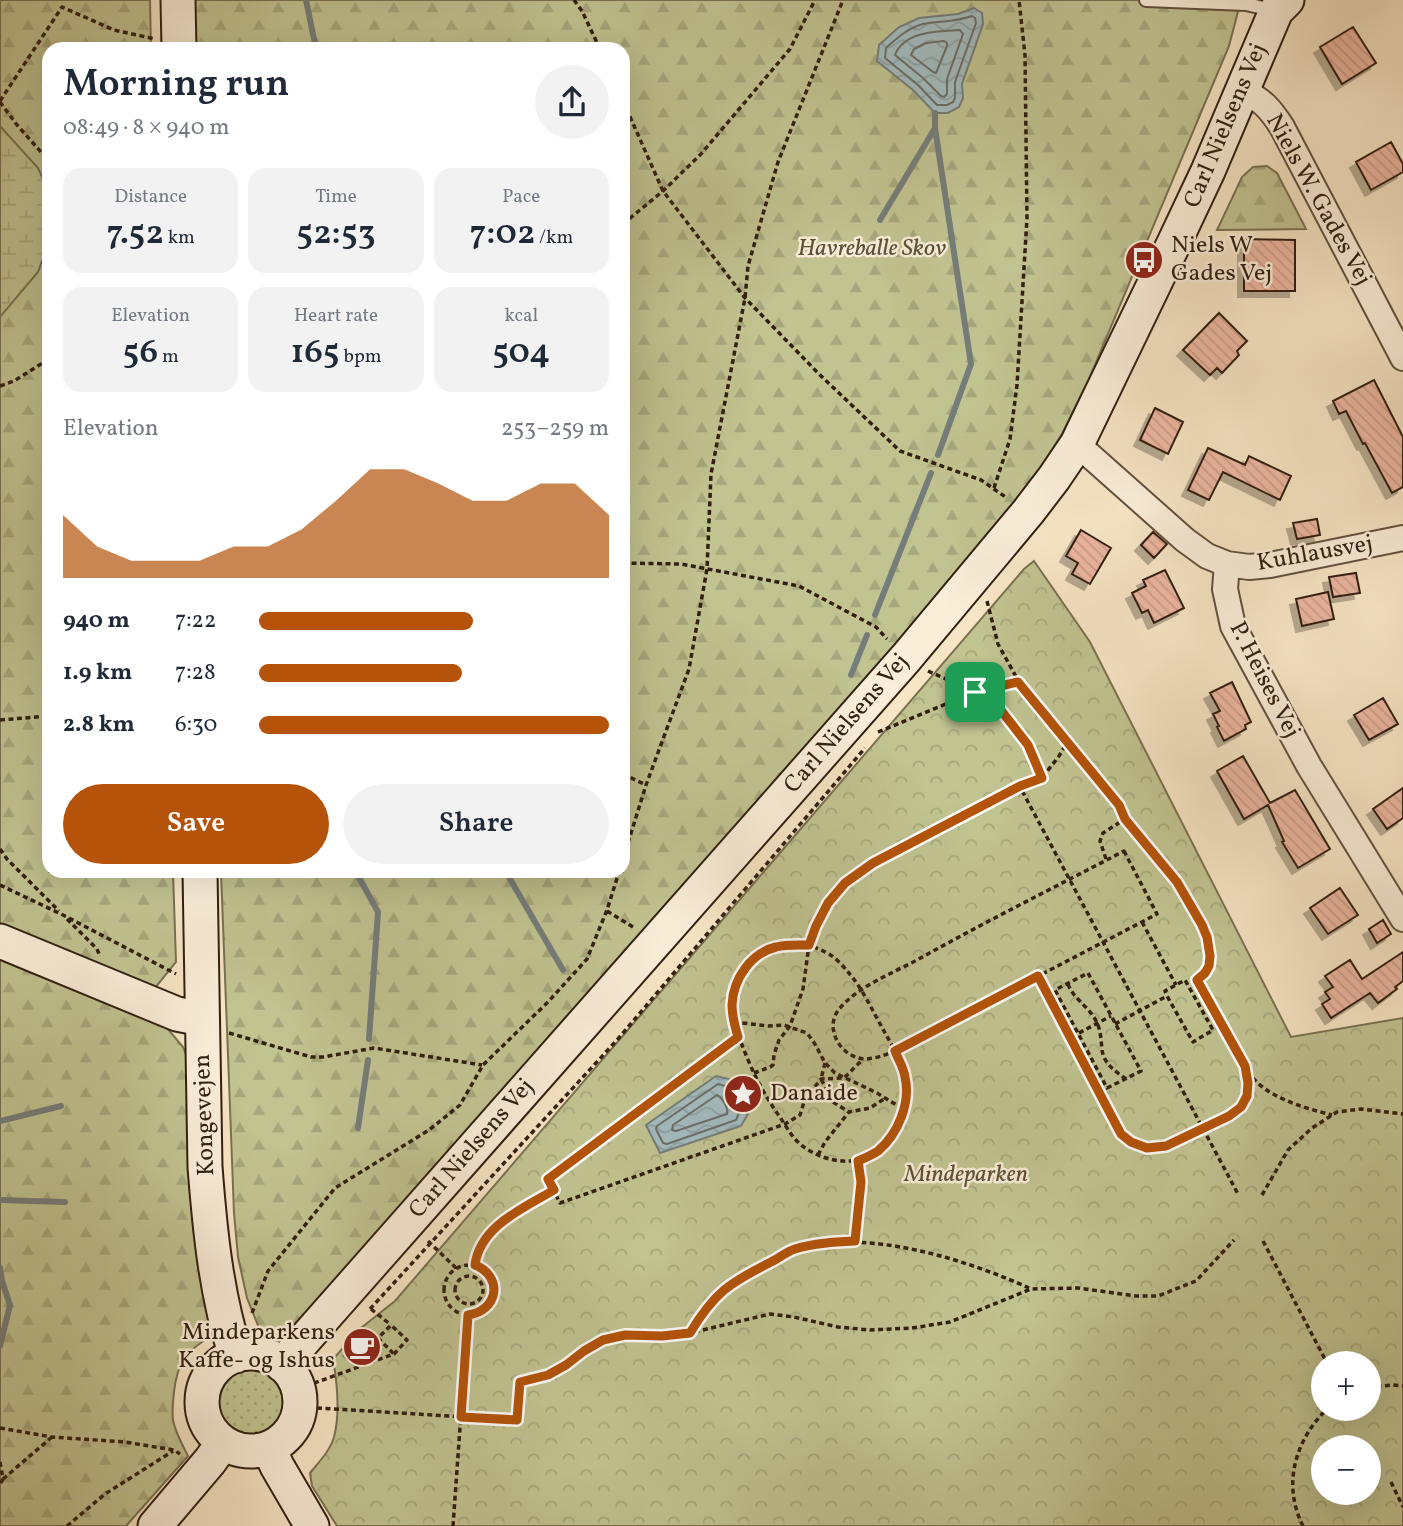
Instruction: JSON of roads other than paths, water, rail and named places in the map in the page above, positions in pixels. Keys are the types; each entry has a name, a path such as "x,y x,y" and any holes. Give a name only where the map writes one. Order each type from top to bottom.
{"street":[{"path":"178,0 179,42"},
{"name":"Carl Nielsens Vej","path":"294,1387 654,943 906,658 1054,478 1077,444 1175,241 1282,5"},
{"name":"Niels W. Gades Vej","path":"1242,90 1260,99 1282,127 1403,358"},
{"path":"1077,444 1185,540 1207,556 1227,564"},
{"name":"Kuhlausvej","path":"1227,564 1249,567 1270,565 1403,538"},
{"name":"P. Heises Vej","path":"1227,564 1225,589 1233,626 1308,766 1403,919"},
{"name":"Kongevejen","path":"200,878 208,1213 222,1303 236,1356"},
{"path":"0,941 177,1014 202,1003"},
{"path":"248,1353 272,1358 294,1387 297,1420 290,1432 270,1448 255,1452 240,1450 223,1443 205,1422 202,1395 206,1382 213,1370 236,1356 248,1353"},
{"path":"155,1526 223,1443"},
{"path":"270,1448 276,1466 312,1526"}],"lane":[{"path":"1146,0 1282,5"}],"water":[{"path":"974,8 982,13 983,24 962,84 963,98 959,107 948,113 935,113 913,90 877,61 879,45 899,27 919,18 958,14"},
{"path":"716,1076 729,1079 748,1114 741,1126 660,1153 646,1125"}],"waterway":[{"path":"306,0 315,42"},
{"path":"935,113 935,128 971,364 938,455"},
{"path":"880,220 935,128"},
{"path":"875,615 931,473"},
{"path":"851,675 867,635"},
{"path":"359,878 378,912 369,1039"},
{"path":"509,878 563,970"},
{"path":"358,1128 368,1060"},
{"path":"0,1121 61,1106"},
{"path":"0,1200 65,1202"},
{"path":"0,1268 10,1305 0,1346"}],"place":[{"name":"Niels W Gades Vej","path":"1144,260"},
{"name":"Danaide","path":"743,1094"},
{"name":"Mindeparkens Kaffe- og Ishus","path":"362,1347"}],"park label":[{"name":"Havreballe Skov","path":"872,249"},
{"name":"Mindeparken","path":"966,1175"}]}
